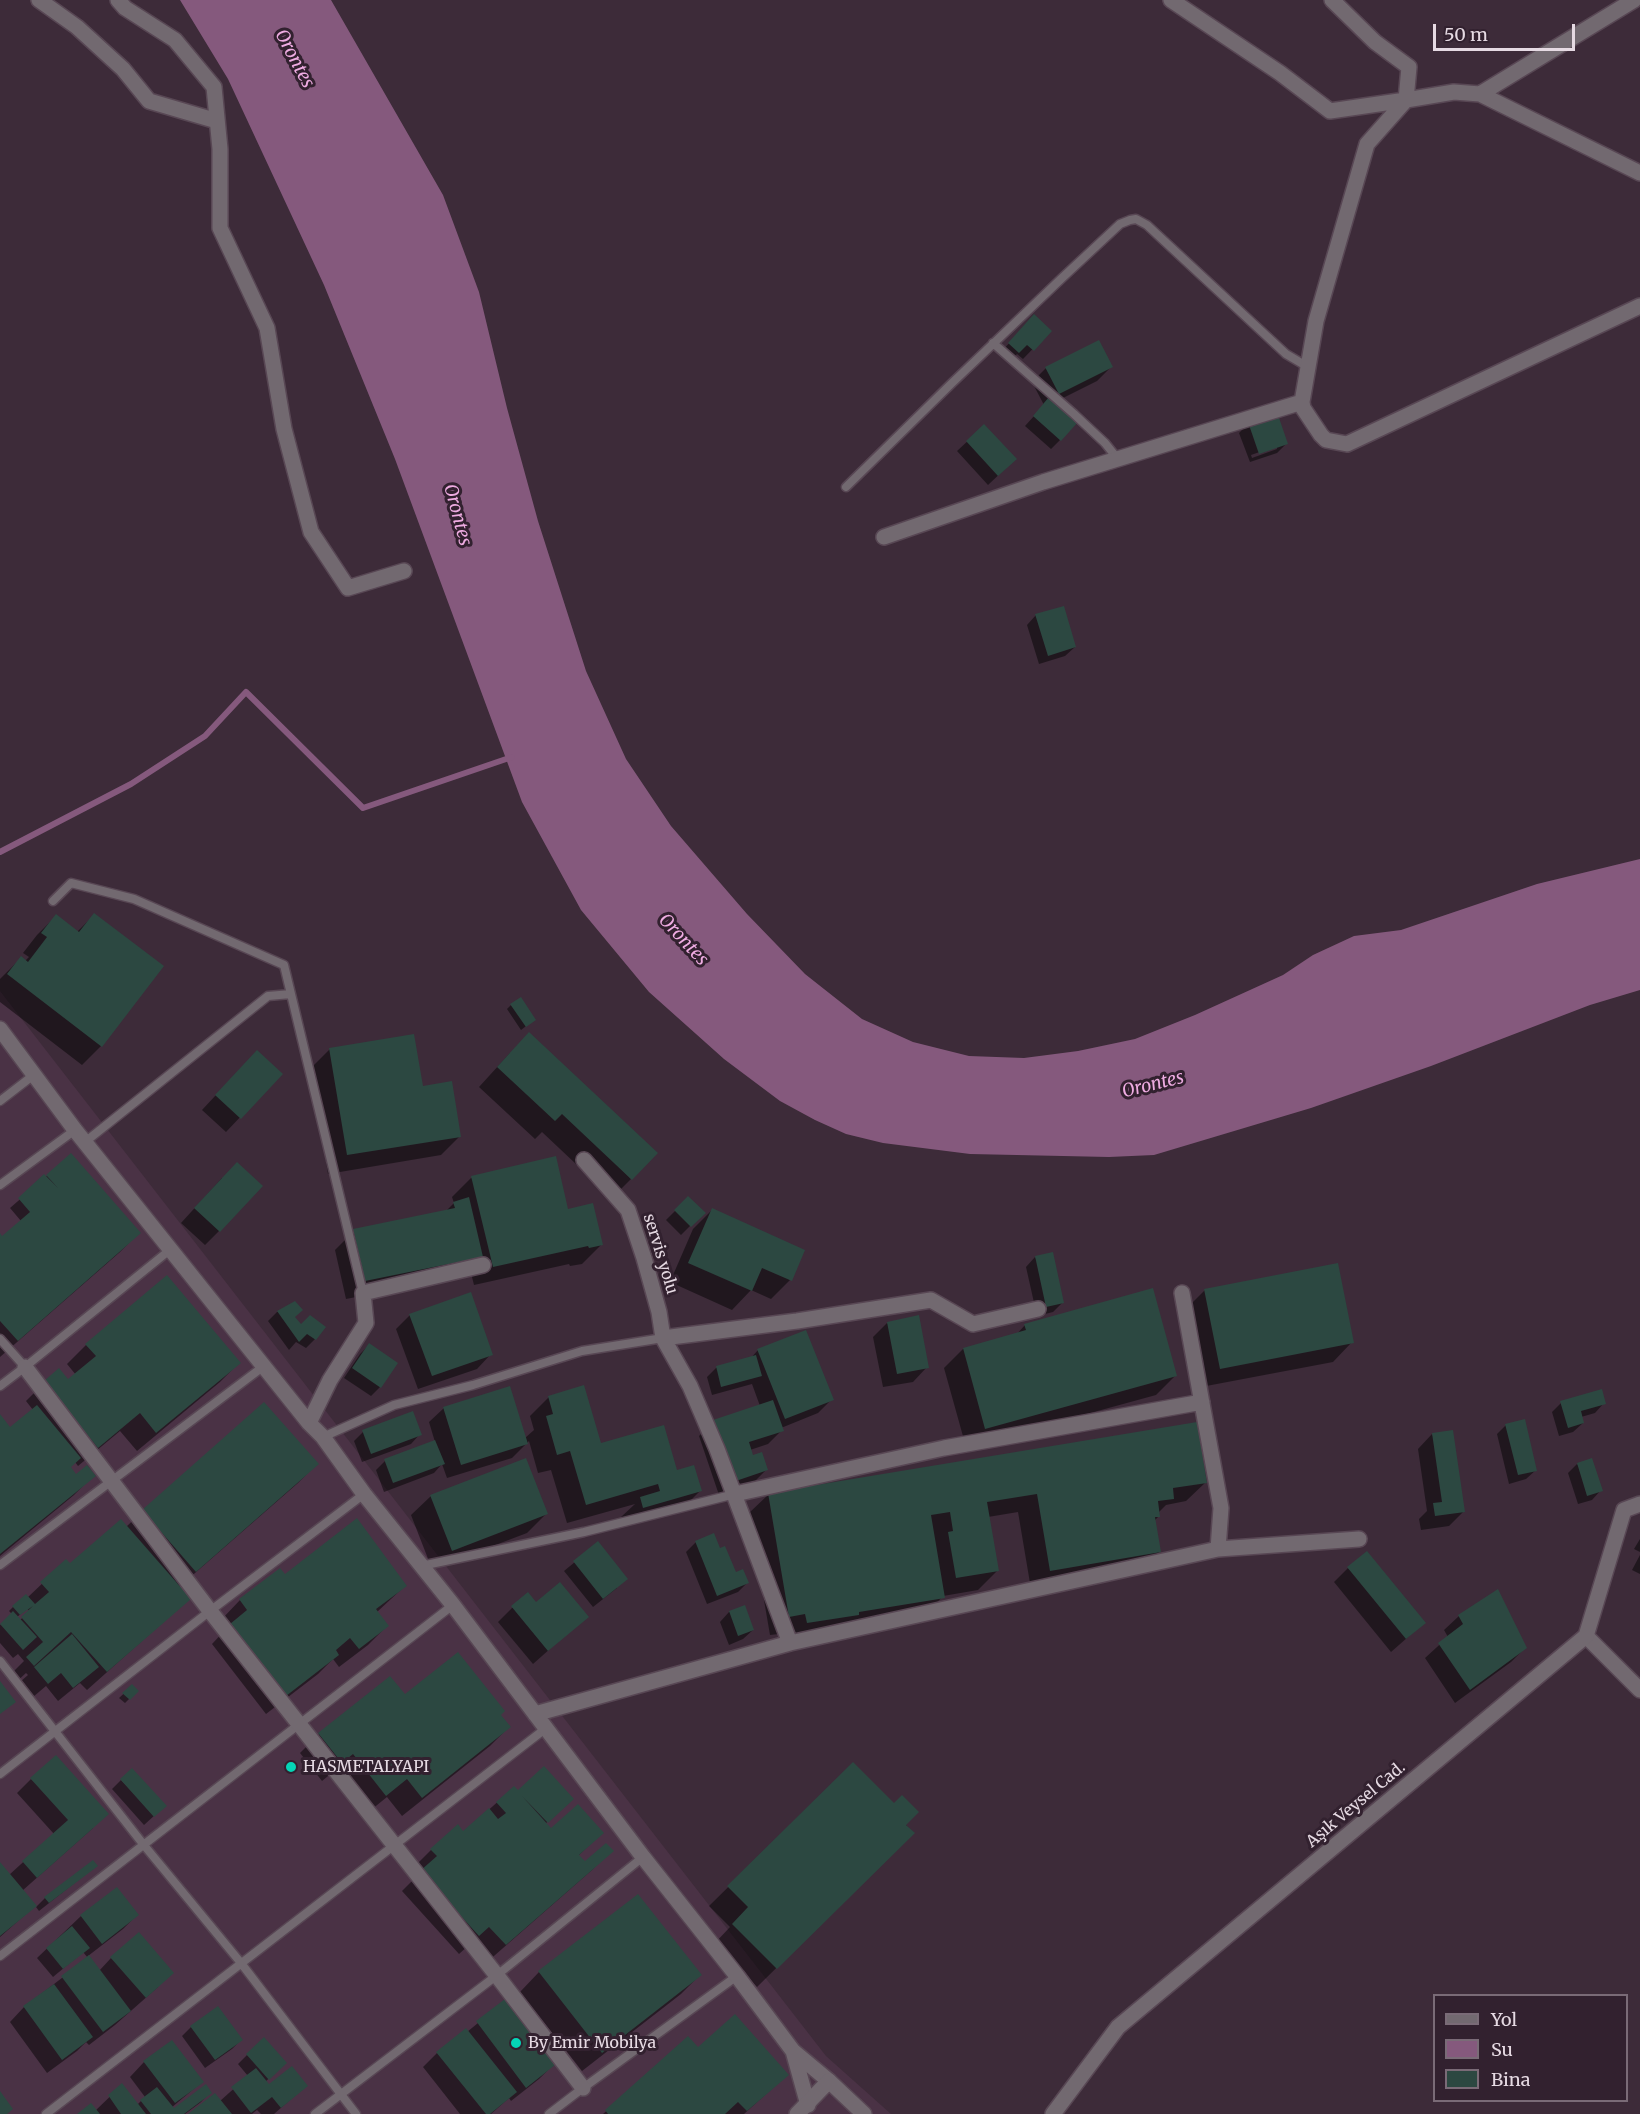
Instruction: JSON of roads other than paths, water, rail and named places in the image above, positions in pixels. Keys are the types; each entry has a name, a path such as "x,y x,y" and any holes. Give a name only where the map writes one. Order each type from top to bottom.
{"street":[{"path":"39,0 77,27 123,69 149,101 217,121"},
{"path":"118,0 125,8 175,40 214,87 220,149 220,228 267,328 284,429 310,532 348,588 405,571"},
{"path":"1170,0 1280,73 1330,111 1454,92 1480,94 1640,173"},
{"path":"1332,0 1375,42 1408,68 1406,100 1367,144 1316,321 1302,402 1317,432 1326,440 1347,444 1640,306"},
{"path":"1480,94 1634,0"},
{"path":"884,537 1117,458 1302,402"},
{"path":"0,1029 80,1136 309,1423 323,1437 364,1494 453,1605 793,2051 830,2081 864,2114"},
{"name":"servis yolu","path":"584,1160 628,1210 644,1258 663,1338 690,1386 735,1494 790,1643"},
{"path":"309,1423 330,1380 366,1323 363,1293 483,1265"},
{"path":"1182,1293 1221,1508 1218,1549"},
{"path":"663,1338 797,1321 931,1300 973,1324 1038,1309"},
{"path":"25,1367 110,1482 583,2088"},
{"path":"735,1494 944,1448 1202,1402"},
{"path":"1640,1504 1624,1510 1586,1636 1640,1690"},
{"path":"535,1714 790,1643 1218,1549 1359,1539"},
{"name":"Aşık Veysel Cad.","path":"1053,2114 1118,2027 1586,1636"},
{"path":"793,2051 807,2111"},
{"path":"807,2111 830,2081"}],"lane":[{"path":"846,487 993,344 1125,221 1136,219 1147,225 1286,354 1308,368"},
{"path":"993,344 1074,414 1105,443 1117,458"},
{"path":"52,901 71,883 134,899 284,965 363,1293"},
{"path":"0,1185 80,1136 268,996 291,994"},
{"path":"0,1101 35,1074"},
{"path":"0,1386 171,1249"},
{"path":"323,1437 394,1405 473,1385 582,1351 663,1338"},
{"path":"0,1339 25,1367"},
{"path":"0,1565 264,1366"},
{"path":"0,1774 364,1494"},
{"path":"421,1566 584,1532 735,1494"},
{"path":"0,1956 453,1605"},
{"path":"0,1661 143,1844 242,1963 356,2114"},
{"path":"46,2114 546,1729"},
{"path":"315,2114 496,1976 643,1857"},
{"path":"549,2114 737,1976"}],"water":[{"name":"Orontes","path":"180,0 331,0 443,195 479,292 507,408 538,521 586,671 626,759 671,826 747,914 805,974 862,1019 913,1042 969,1056 1024,1058 1078,1051 1135,1039 1195,1015 1283,975 1313,955 1354,936 1401,930 1537,884 1640,859 1640,990 1590,1005 1431,1066 1311,1108 1154,1155 1109,1157 970,1154 883,1143 846,1134 780,1101 724,1059 649,992 581,910 522,802 395,459 324,285 228,79"}],"waterway":[{"path":"0,852 131,784 205,736 246,692 363,808 512,757"}],"place":[{"name":"HASMETALYAPI","path":"291,1767"},
{"name":"By Emir Mobilya","path":"516,2043"}]}
